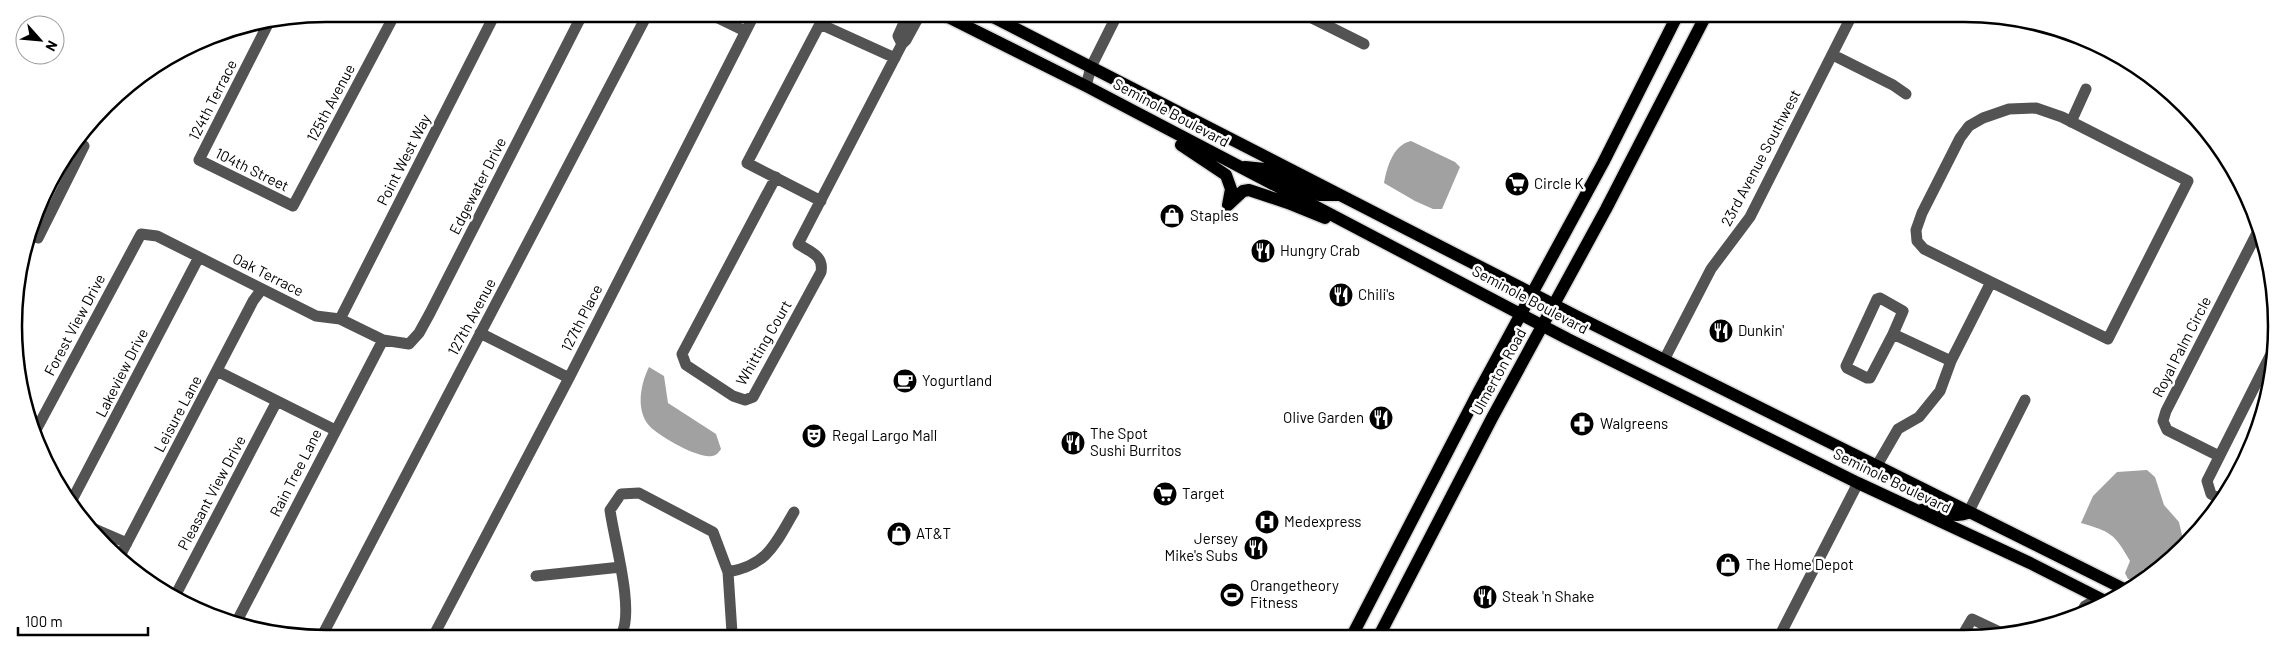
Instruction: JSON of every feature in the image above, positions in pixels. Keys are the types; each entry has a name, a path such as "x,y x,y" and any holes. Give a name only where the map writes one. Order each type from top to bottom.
{"main road":[{"name":"Seminole Boulevard","path":"958,22 1086,86 1543,326 1858,483 2030,563 2098,598"},
{"name":"Seminole Boulevard","path":"1003,22 1555,305 1968,513 2119,587"},
{"name":"Ulmerton Road","path":"1355,630 1479,391 1608,154 1674,22"},
{"path":"1693,40 1696,22"},
{"name":"Ulmerton Road","path":"1382,630 1492,418 1555,305 1702,22"},
{"path":"1134,112 1226,175 1231,189 1228,205 1243,191 1256,191 1373,236"},
{"path":"1238,166 1265,169 1320,195 1343,195"},
{"path":"1858,483 1876,467"},
{"path":"1918,510 1931,507 1954,516 1968,513"},
{"path":"2030,563 2043,563 2075,577 2090,572"}],"street":[{"name":"125th Avenue","path":"293,206 391,22"},
{"name":"Point West Way","path":"340,319 491,22"},
{"name":"Edgewater Drive","path":"383,340 409,344 419,332 578,22"},
{"name":"127th Avenue","path":"325,630 643,22"},
{"path":"726,22 745,31"},
{"name":"127th Place","path":"438,630 569,378 750,22"},
{"name":"Whitting Court","path":"776,178 682,354 686,365 733,396 745,400 753,397 821,272 822,264 819,256 798,244 896,58 906,22"},
{"name":"Whitting Court","path":"903,37 915,22"},
{"path":"1086,86 1091,67 1113,22"},
{"path":"1320,22 1364,44"},
{"name":"23rd Avenue Southwest","path":"1664,360 1711,269 1750,217 1849,22"},
{"path":"821,201 747,163 820,24 896,58"},
{"name":"124th Terrace","path":"199,160 266,28"},
{"path":"1833,55 1893,85 1906,94"},
{"path":"2071,122 2086,89"},
{"path":"2036,108 2071,122 2188,181 2108,339 1991,282 1924,249 1917,241 1916,230 1922,213 1960,138 1969,126 1983,118 2009,109 2036,108"},
{"path":"36,236 81,146"},
{"name":"104th Street","path":"199,160 293,206"},
{"name":"Oak Terrace","path":"141,234 158,236 316,316 340,319 383,340"},
{"name":"Forest View Drive","path":"39,424 141,234"},
{"name":"Royal Palm Circle","path":"2219,456 2167,430 2163,421 2166,410 2254,238"},
{"name":"Lakeview Drive","path":"74,496 199,257"},
{"path":"1876,467 1898,430 1919,417 1940,391 1947,378 1951,361 1991,282"},
{"name":"Leisure Lane","path":"124,548 253,301 262,289"},
{"path":"1880,298 1902,309 1893,334 1870,378 1847,368 1846,366 1877,299 1880,298"},
{"path":"480,333 569,378"},
{"path":"1893,334 1951,361"},
{"name":"Rain Tree Lane","path":"240,617 383,340"},
{"path":"2215,496 2211,494 2207,481 2265,366"},
{"path":"217,371 335,430"},
{"path":"1968,513 2025,400"},
{"name":"Pleasant View Drive","path":"178,591 277,401"},
{"path":"1783,630 1858,483"},
{"path":"623,630 626,616 610,510 621,494 639,493 713,532 728,572 732,630"},
{"path":"728,572 754,564 768,555 794,512"},
{"path":"109,539 124,548"},
{"path":"536,576 620,567"},
{"path":"1966,630 1972,619 1992,628"}],"shaded area":[{"path":"1411,141 1455,162 1460,167 1442,209 1433,209 1415,201 1384,183 1389,164 1395,152 1405,143"},
{"path":"649,367 664,376 668,403 716,434 721,449 716,455 705,456 687,450 658,433 647,423 642,410 641,395"},
{"path":"2147,470 2155,477 2164,505 2179,522 2182,537 2149,567 2131,579 2128,579 2125,573 2130,561 2115,539 2099,529 2081,523 2093,496 2117,472"}],"place":[{"name":"Circle K","path":"1517,184"},
{"name":"Staples","path":"1172,216"},
{"name":"Hungry Crab","path":"1263,251"},
{"name":"Chili's","path":"1341,295"},
{"name":"Dunkin'","path":"1721,331"},
{"name":"Yogurtland","path":"905,381"},
{"name":"Olive Garden","path":"1381,418"},
{"name":"Walgreens","path":"1582,424"},
{"name":"Regal Largo Mall","path":"814,436"},
{"name":"The Spot Sushi Burritos","path":"1073,443"},
{"name":"Target","path":"1165,494"},
{"name":"Medexpress","path":"1267,522"},
{"name":"AT&T","path":"899,534"},
{"name":"Jersey Mike's Subs","path":"1256,548"},
{"name":"The Home Depot","path":"1728,565"},
{"name":"Orangetheory Fitness","path":"1232,595"},
{"name":"Steak 'n Shake","path":"1485,597"}]}
